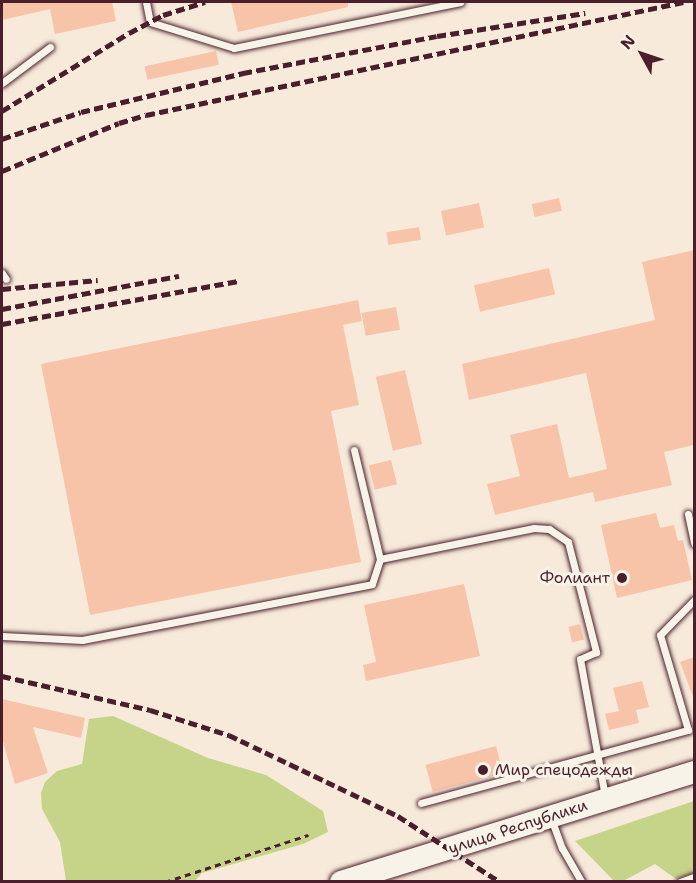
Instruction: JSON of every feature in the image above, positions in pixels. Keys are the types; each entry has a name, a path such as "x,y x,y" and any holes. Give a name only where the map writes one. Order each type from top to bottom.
{"main road":[{"name":"улица Республики","path":"341,882 694,772"}],"lane":[{"path":"146,2 150,22 234,48 460,2"},
{"path":"2,83 50,47"},
{"path":"2,636 82,640 372,584 380,559 354,450"},
{"path":"688,514 694,543"},
{"path":"380,559 534,528 549,529 568,542 596,652 580,659 606,799"},
{"path":"422,803 597,753 688,730 660,635 694,600"},
{"path":"550,816 559,841 582,882"},
{"path":"680,882 694,877"}],"path":[{"path":"165,882 308,835"}],"green space":[{"path":"113,716 208,758 266,775 323,811 328,832 303,844 202,873 195,881 66,881 60,842 42,809 41,793 45,782 57,771 82,764 89,719"},
{"path":"694,801 694,873 676,879 655,864 623,881 614,881 575,841"}],"building":[{"path":"2,2 112,2 116,21 55,34 50,9 2,20"},
{"path":"231,2 348,2 348,7 238,32"},
{"path":"216,51 219,65 148,80 145,66"},
{"path":"559,198 562,211 535,217 532,204"},
{"path":"479,203 484,227 446,236 441,211"},
{"path":"419,227 421,240 388,245 386,232"},
{"path":"694,250 694,445 664,452 672,485 595,502 593,492 495,515 487,484 520,476 510,435 557,424 569,478 607,469 586,373 469,400 462,364 655,320 642,262"},
{"path":"549,268 555,294 480,312 474,285"},
{"path":"358,300 362,321 343,325 359,405 331,411 361,562 90,615 41,364"},
{"path":"396,307 400,330 366,336 362,313"},
{"path":"405,370 422,444 393,451 376,377"},
{"path":"391,460 397,484 375,490 369,466"},
{"path":"656,513 660,528 674,525 678,541 683,540 692,580 617,598 601,525"},
{"path":"464,584 480,656 366,681 363,665 376,662 364,605"},
{"path":"580,624 584,640 572,642 568,627"},
{"path":"694,657 694,697 693,697 680,662"},
{"path":"642,681 649,707 636,710 639,723 609,730 605,714 619,711 613,688"},
{"path":"2,699 85,718 81,738 33,727 48,773 15,784 2,738"},
{"path":"496,746 503,773 433,792 425,765"}],"railway":[{"path":"2,111 129,33 163,15 205,2"},
{"path":"2,171 119,123 146,115 683,2"},
{"path":"2,139 81,112 243,73 437,36 585,13"},
{"path":"2,309 179,276"},
{"path":"2,289 98,280"},
{"path":"2,324 238,281"},
{"path":"2,676 150,710 229,735 398,816 500,882"}],"place":[{"name":"Фолиант","path":"622,578"},
{"name":"Мир спецодежды","path":"483,770"}]}
